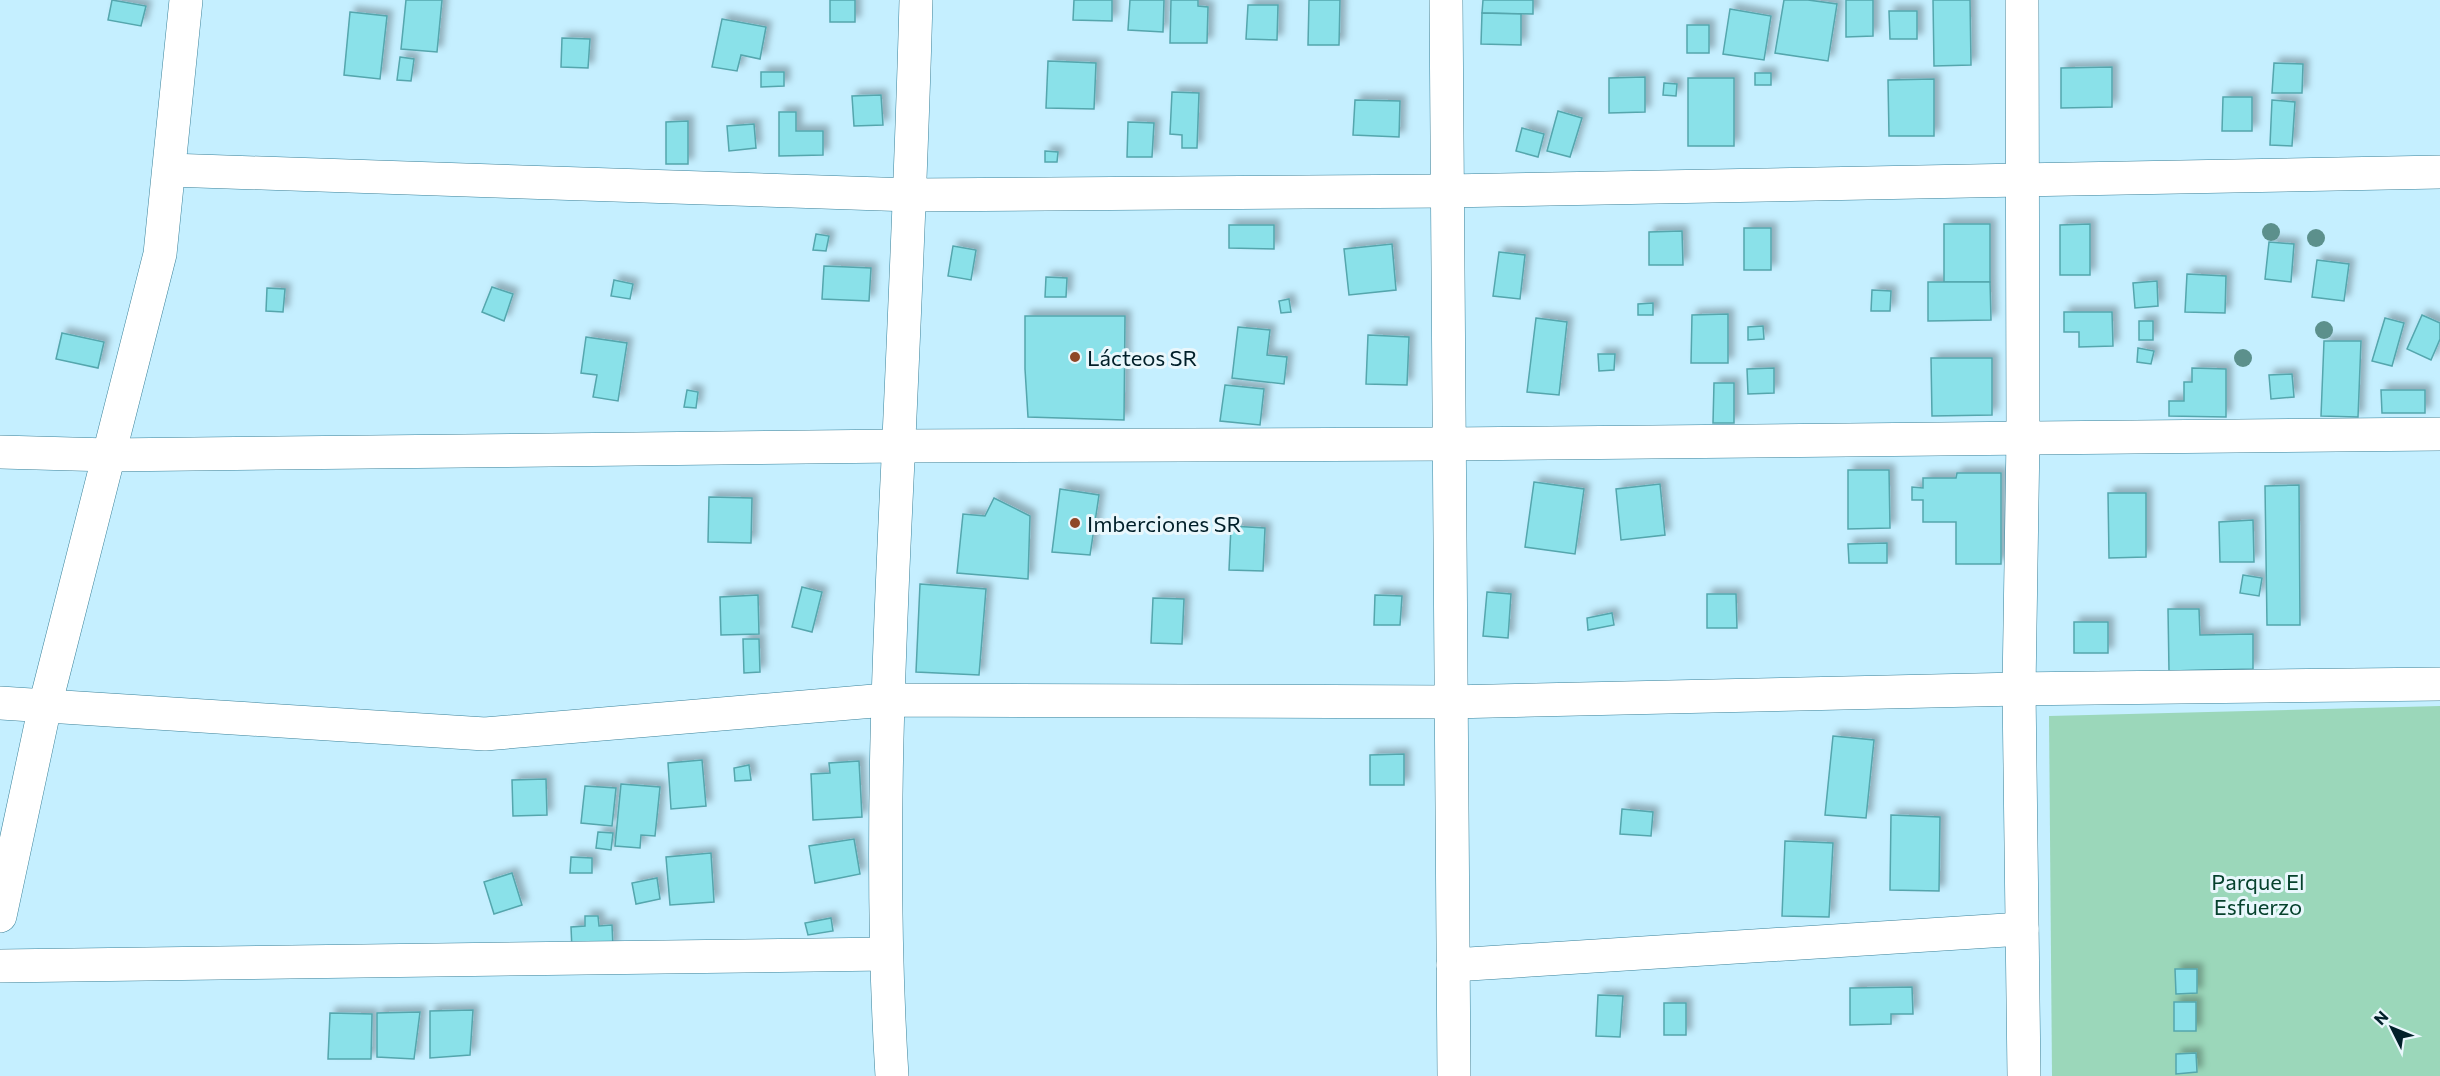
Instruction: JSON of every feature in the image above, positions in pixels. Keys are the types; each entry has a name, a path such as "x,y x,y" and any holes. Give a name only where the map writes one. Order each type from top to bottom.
{"street":[{"path":"0,916 45,706 160,254 186,0"},
{"path":"892,1076 886,954 886,700 911,195 916,0"},
{"path":"1446,0 1454,1076"},
{"path":"2022,0 2023,438 2019,688 2024,1076"},
{"path":"169,170 911,195 1447,191 2440,172"},
{"path":"0,452 109,455 899,446 1449,444 2440,434"},
{"path":"0,704 485,734 886,700 1450,702 2019,688 2440,684"},
{"path":"1453,965 2022,929"},
{"path":"0,966 886,954"}],"green space":[{"name":"Parque El Esfuerzo","path":"2440,706 2440,1076 2052,1076 2049,716"}],"building":[{"path":"112,0 146,6 141,26 108,20"},
{"path":"406,0 442,0 437,52 401,49"},
{"path":"830,0 855,0 855,22 830,22"},
{"path":"1074,0 1112,0 1112,21 1073,20"},
{"path":"1130,0 1164,0 1163,32 1128,30"},
{"path":"1171,0 1198,0 1198,6 1208,7 1207,43 1170,43"},
{"path":"1309,0 1340,0 1339,45 1308,45"},
{"path":"1483,0 1533,0 1533,14 1482,13"},
{"path":"1784,0 1808,0 1837,4 1828,61 1775,53"},
{"path":"1846,0 1873,0 1873,36 1846,37"},
{"path":"1933,0 1970,0 1971,65 1934,66"},
{"path":"1248,5 1278,5 1277,40 1246,39"},
{"path":"1730,9 1771,16 1764,60 1723,54"},
{"path":"1889,11 1917,11 1917,39 1890,39"},
{"path":"350,12 387,16 380,79 344,75"},
{"path":"1482,13 1521,14 1521,45 1481,44"},
{"path":"722,19 766,27 760,59 741,55 737,71 712,67"},
{"path":"1687,25 1709,25 1709,53 1687,53"},
{"path":"562,38 590,39 588,68 561,67"},
{"path":"400,57 414,59 411,81 397,80"},
{"path":"1048,61 1096,63 1094,109 1046,108"},
{"path":"2274,63 2303,64 2302,93 2272,93"},
{"path":"2112,67 2112,107 2061,108 2061,68"},
{"path":"761,72 784,72 784,86 761,87"},
{"path":"1755,73 1771,73 1771,85 1755,85"},
{"path":"1645,77 1645,112 1609,113 1609,78"},
{"path":"1688,78 1734,78 1734,146 1688,146"},
{"path":"1934,79 1934,136 1889,136 1888,80"},
{"path":"1664,83 1677,84 1676,96 1663,95"},
{"path":"1172,92 1199,93 1197,148 1182,148 1182,135 1170,134"},
{"path":"881,95 883,125 854,126 852,96"},
{"path":"2223,97 2252,97 2252,131 2222,131"},
{"path":"1355,100 1400,101 1399,137 1353,135"},
{"path":"2272,100 2295,102 2292,146 2270,145"},
{"path":"1558,111 1582,118 1570,157 1547,151"},
{"path":"779,112 796,112 796,131 823,131 823,155 779,156"},
{"path":"688,121 688,164 666,164 666,122"},
{"path":"1128,122 1154,123 1152,157 1127,157"},
{"path":"754,124 756,148 729,151 727,126"},
{"path":"1522,128 1544,134 1538,157 1516,151"},
{"path":"1045,151 1058,152 1057,162 1045,162"},
{"path":"1944,224 1990,224 1990,282 1944,282"},
{"path":"2090,224 2090,275 2060,275 2060,225"},
{"path":"1229,225 1274,225 1274,249 1229,248"},
{"path":"1744,228 1771,228 1771,270 1744,270"},
{"path":"1682,231 1683,265 1649,265 1649,232"},
{"path":"816,234 829,236 826,251 813,250"},
{"path":"2269,242 2294,244 2291,282 2265,279"},
{"path":"1392,244 1396,290 1349,295 1344,249"},
{"path":"953,246 976,250 971,280 948,276"},
{"path":"1499,252 1525,255 1520,299 1493,296"},
{"path":"2317,260 2349,264 2344,301 2312,297"},
{"path":"824,266 871,268 869,301 822,299"},
{"path":"2187,274 2226,276 2225,313 2185,312"},
{"path":"1046,277 1067,278 1066,297 1045,297"},
{"path":"614,280 633,284 630,299 611,296"},
{"path":"2157,281 2158,306 2135,308 2133,283"},
{"path":"1928,282 1990,282 1991,320 1928,321"},
{"path":"492,287 513,294 504,321 482,312"},
{"path":"267,288 285,289 283,312 266,311"},
{"path":"1872,290 1891,291 1890,311 1871,311"},
{"path":"1289,299 1291,312 1281,313 1279,301"},
{"path":"1653,303 1653,315 1638,315 1638,304"},
{"path":"2064,312 2112,312 2113,346 2079,347 2079,332 2064,332"},
{"path":"1728,314 1728,363 1691,363 1692,315"},
{"path":"2422,315 2440,323 2440,339 2431,360 2407,349"},
{"name":"Lácteos SR","path":"1025,316 1125,316 1124,420 1028,417"},
{"path":"1536,318 1567,322 1559,395 1527,392"},
{"path":"2385,318 2404,323 2392,366 2372,361"},
{"path":"2139,321 2153,321 2153,340 2139,340"},
{"path":"1763,326 1764,339 1748,340 1748,327"},
{"path":"1238,327 1270,330 1267,355 1287,357 1284,384 1232,378"},
{"path":"62,333 104,342 98,368 56,359"},
{"path":"1368,335 1409,337 1407,385 1366,384"},
{"path":"586,337 627,343 618,401 593,397 597,375 581,373"},
{"path":"2324,341 2361,341 2358,417 2321,416"},
{"path":"2138,348 2154,351 2151,364 2137,362"},
{"path":"1598,354 1615,354 1614,370 1599,371"},
{"path":"1931,358 1992,358 1992,415 1932,416"},
{"path":"1774,368 1774,393 1748,394 1747,369"},
{"path":"2192,368 2226,369 2226,417 2169,416 2169,401 2184,401 2184,382 2192,382"},
{"path":"2292,374 2294,397 2271,399 2269,375"},
{"path":"1714,383 1734,383 1734,423 1713,423"},
{"path":"1225,385 1264,389 1260,425 1220,421"},
{"path":"687,390 698,392 696,408 684,407"},
{"path":"2381,390 2425,390 2425,413 2382,413"},
{"path":"1848,470 1889,470 1890,528 1848,529"},
{"path":"1957,473 2001,473 2001,564 1956,564 1956,522 1923,522 1923,500 1912,500 1912,487 1923,488 1923,478 1956,478"},
{"path":"1534,482 1584,489 1575,554 1525,547"},
{"path":"1660,484 1665,535 1621,540 1616,489"},
{"path":"2299,485 2300,625 2267,625 2265,486"},
{"name":"Imberciones SR","path":"1060,489 1099,495 1090,555 1052,552"},
{"path":"2108,493 2146,493 2146,557 2109,558"},
{"path":"709,497 752,498 751,543 708,542"},
{"path":"994,498 1030,516 1028,579 957,573 963,514 985,516"},
{"path":"2253,520 2254,562 2220,562 2219,522"},
{"path":"1231,526 1265,528 1263,571 1229,570"},
{"path":"1887,543 1887,563 1849,563 1848,544"},
{"path":"2243,575 2262,578 2259,596 2240,593"},
{"path":"920,584 986,589 979,675 916,672"},
{"path":"802,587 822,592 812,632 792,627"},
{"path":"1487,592 1511,594 1508,638 1483,636"},
{"path":"1707,594 1736,594 1737,628 1707,628"},
{"path":"758,595 759,634 721,635 720,597"},
{"path":"1375,595 1402,596 1400,625 1374,625"},
{"path":"1153,598 1184,599 1182,644 1151,643"},
{"path":"2168,609 2199,609 2200,635 2253,634 2253,669 2169,671"},
{"path":"1612,613 1614,625 1588,630 1587,618"},
{"path":"2074,622 2108,622 2108,653 2074,653"},
{"path":"743,639 759,639 760,672 744,673"},
{"path":"1833,736 1874,740 1866,818 1825,815"},
{"path":"1404,754 1404,785 1370,785 1370,755"},
{"path":"702,760 706,806 671,809 668,763"},
{"path":"859,761 862,817 813,820 811,774 830,773 829,763"},
{"path":"749,765 751,780 735,781 734,768"},
{"path":"546,779 547,815 513,816 512,780"},
{"path":"621,784 660,787 655,836 641,835 640,848 615,846"},
{"path":"585,786 616,788 612,826 581,823"},
{"path":"1622,809 1653,812 1651,836 1620,834"},
{"path":"1891,815 1940,817 1939,891 1890,890"},
{"path":"598,832 613,833 611,850 596,848"},
{"path":"854,839 860,874 815,883 809,846"},
{"path":"1785,841 1833,843 1829,917 1782,916"},
{"path":"711,853 714,902 670,905 666,857"},
{"path":"571,857 592,858 592,873 570,873"},
{"path":"512,873 522,905 494,914 484,882"},
{"path":"657,878 660,899 636,904 632,883"},
{"path":"585,916 598,916 599,926 612,925 613,948 572,950 571,927 585,926"},
{"path":"831,918 833,931 808,935 805,923"},
{"path":"2175,969 2197,969 2197,993 2176,994"},
{"path":"1912,987 1913,1014 1891,1014 1891,1024 1850,1025 1850,988"},
{"path":"1598,995 1623,996 1620,1037 1596,1036"},
{"path":"2174,1002 2196,1002 2196,1031 2174,1031"},
{"path":"1664,1003 1686,1003 1686,1035 1664,1035"},
{"path":"473,1010 470,1055 430,1058 430,1011"},
{"path":"420,1012 414,1059 377,1057 377,1013"},
{"path":"330,1013 372,1014 371,1059 328,1059"},
{"path":"2196,1053 2197,1072 2176,1074 2176,1054"}],"place":[{"name":"Lácteos SR","path":"1075,357"},
{"name":"Imberciones SR","path":"1075,523"}]}
